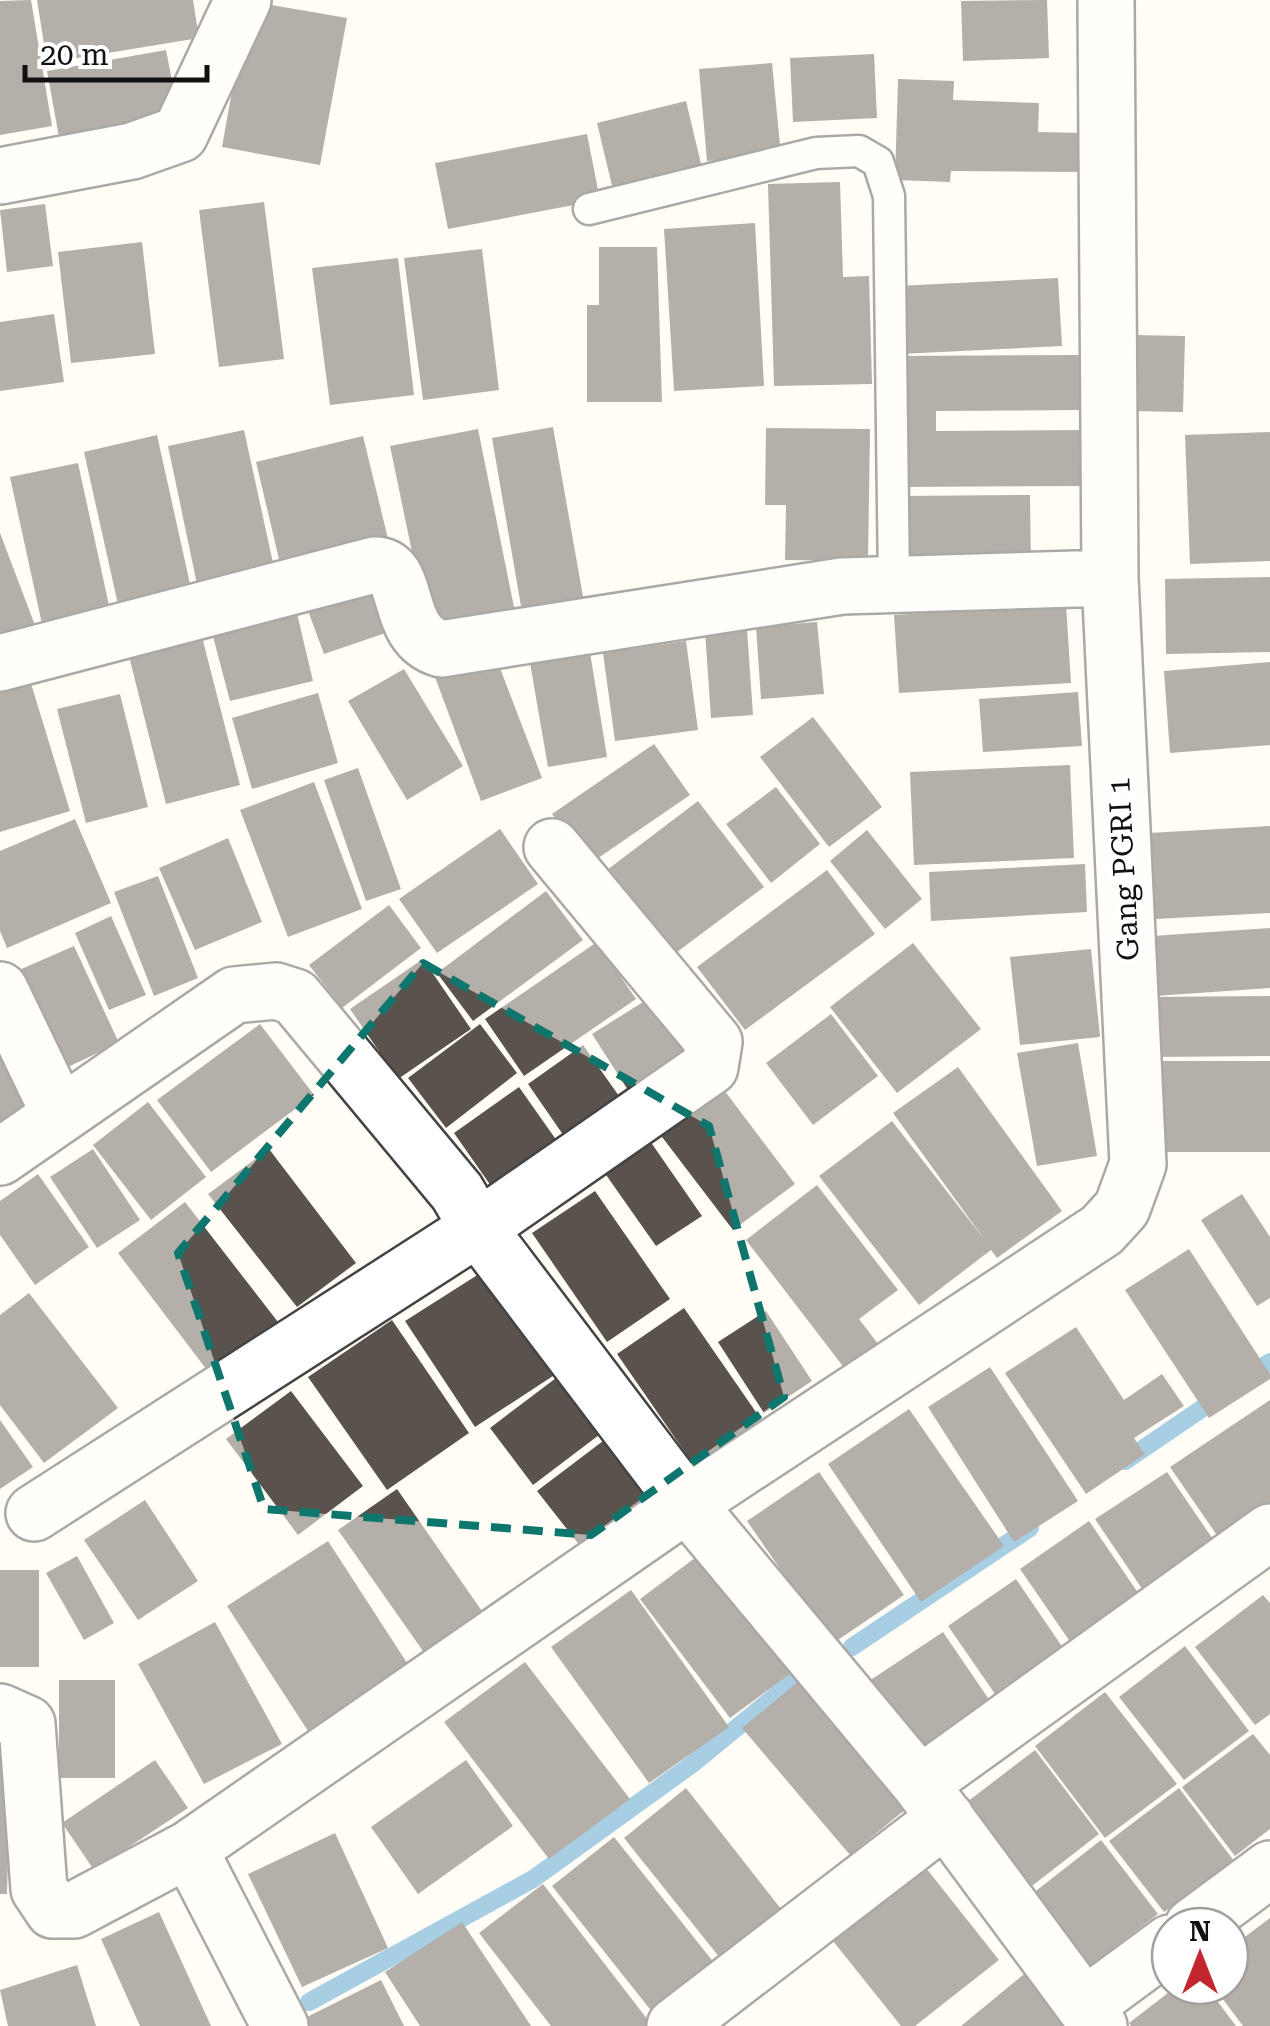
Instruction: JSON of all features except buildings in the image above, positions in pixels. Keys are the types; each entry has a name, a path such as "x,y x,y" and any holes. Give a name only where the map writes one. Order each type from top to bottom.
{"street":[{"path":"0,176 132,151 180,134 242,0"},
{"name":"Gang PGRI 1","path":"0,1712 27,1724 39,1889 53,1910 74,1910 189,1849 687,1504 1102,1230 1122,1208 1138,1164 1110,578 1106,0"},
{"path":"0,663 374,565 385,565 394,572 412,629 422,644 441,650 842,586 1110,578"},
{"path":"34,1513 478,1228 701,1076 714,1056 714,1042 552,848"},
{"path":"0,990 60,1116"},
{"path":"0,1157 234,994 276,990 295,997 457,1192 478,1228 687,1504 933,1801 1092,2015 1150,1961"},
{"path":"675,2026 933,1801 1270,1532"},
{"path":"189,1849 280,2026"},
{"path":"1219,1906 1270,1869"}],"lane":[{"path":"589,209 816,153 859,151 878,162 889,196 894,584"}],"highlighted area":[{"path":"423,963 709,1126 784,1397 591,1535 264,1509 178,1253"}],"waterway":[{"path":"1245,1379 1270,1362"},
{"path":"1125,1461 1219,1397"},
{"path":"852,1647 1030,1528"},
{"path":"309,2002 533,1879 691,1765 805,1672"}]}
